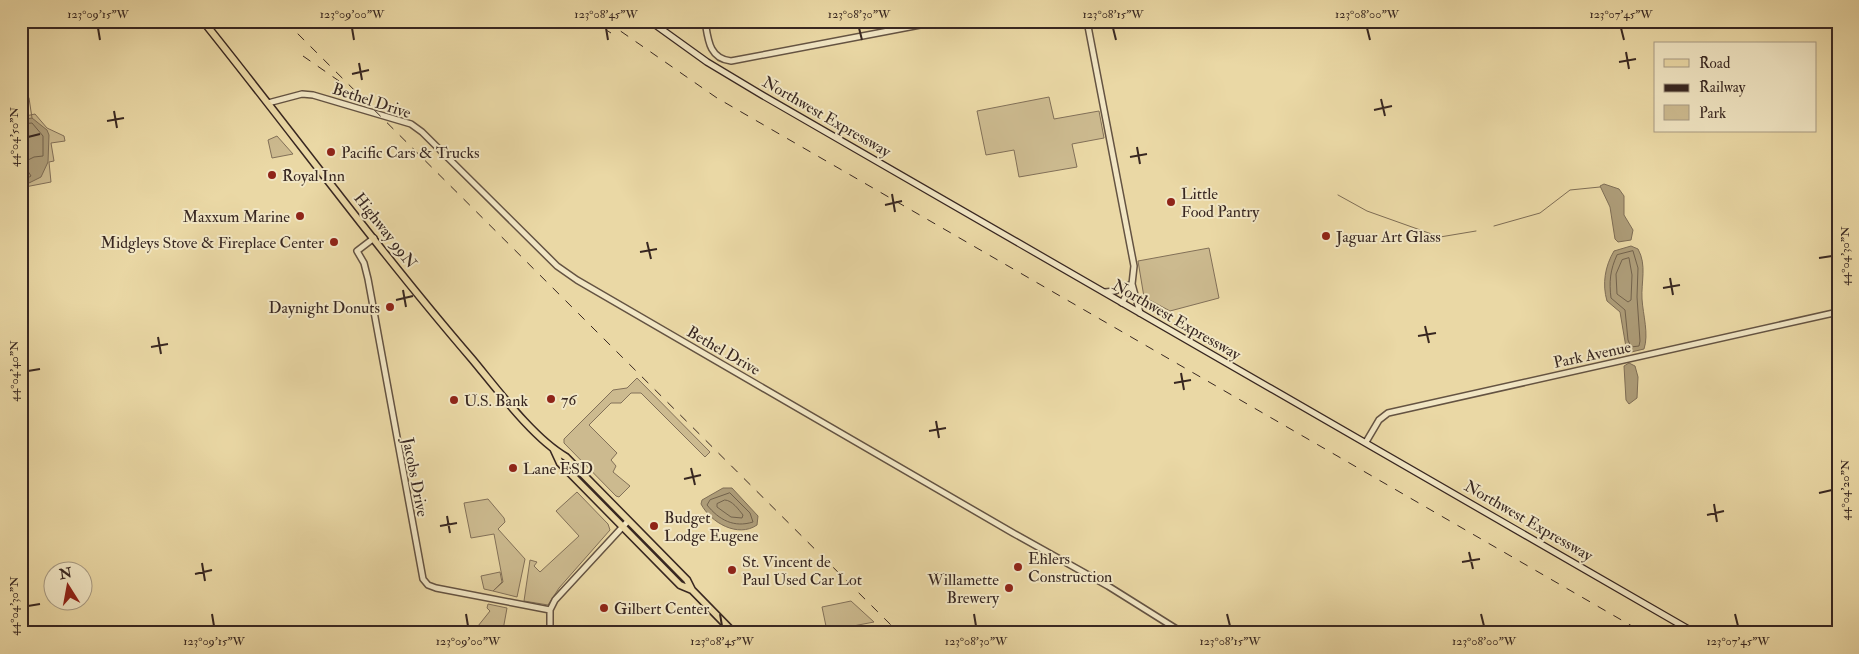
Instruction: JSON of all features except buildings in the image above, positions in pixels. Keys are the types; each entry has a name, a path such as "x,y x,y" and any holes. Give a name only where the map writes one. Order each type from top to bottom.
{"main road":[{"name":"Highway 99N","path":"203,21 463,349 554,450 560,463 680,584 692,590"},
{"name":"Northwest Expressway","path":"650,21 707,62 762,95 1695,633"},
{"name":"Highway 99N","path":"554,450 566,457 687,580 692,590 734,633"}],"street":[{"path":"705,21 711,49 718,57 731,61 940,21"},
{"path":"1086,21 1134,271 1132,284 1122,303"},
{"name":"Bethel Drive","path":"268,103 302,94 313,95 411,124 422,132 557,266 577,280 1013,533 1108,586 1183,633"},
{"name":"Jacobs Drive","path":"374,238 356,251 364,263 368,279 423,579 428,585 436,588 550,610"},
{"path":"1104,292 1115,292 1132,284"},
{"path":"1132,284 1140,313"},
{"name":"Park Avenue","path":"1366,442 1379,420 1388,413 1838,312"},
{"path":"550,633 550,610 562,590 628,521"}],"green space":[{"path":"1049,97 1054,119 1099,111 1104,138 1072,144 1077,167 1019,177 1014,150 986,155 977,111"},
{"path":"35,114 47,128 64,136 65,141 51,143 54,161 49,162 51,182 25,187 26,196 21,197 21,117"},
{"path":"277,136 293,154 272,158 268,140"},
{"path":"1209,248 1219,298 1170,311 1144,297 1138,261"},
{"path":"637,378 710,452 705,457 641,393 631,393 621,403 611,403 589,425 617,453 611,460 616,466 613,472 630,486 619,497 564,443 564,439 613,390 627,388"},
{"path":"577,492 608,524 610,530 559,588 548,605 524,601 530,560 537,562 534,566 540,572 579,536 556,511"},
{"path":"488,499 504,518 505,522 498,529 525,559 517,597 493,591 503,582 494,534 471,538 464,503"},
{"path":"500,572 502,582 493,591 484,589 481,576"},
{"path":"851,601 874,622 827,631 822,607"},
{"path":"488,604 507,608 503,630 510,630 511,633 454,633 459,628 464,631 468,627 474,631 490,611 487,608"}],"water":[{"path":"32,118 47,130 49,135 48,162 41,177 21,187 21,120"},
{"path":"1604,184 1619,189 1624,196 1624,215 1633,230 1631,240 1618,242 1615,239 1610,207 1600,186"},
{"path":"1631,246 1638,249 1642,261 1642,299 1646,337 1644,349 1627,353 1620,312 1607,301 1605,282 1608,263 1614,251"},
{"path":"1629,363 1635,366 1638,377 1637,398 1629,404 1626,400 1624,366"},
{"path":"723,488 732,488 758,516 757,525 750,529 734,529 718,522 705,511 701,504 702,500"}],"waterway":[{"path":"29,98 32,118"},
{"path":"1494,226 1540,213 1570,190 1600,187"},
{"path":"1338,195 1367,211 1440,237 1476,231"},
{"path":"21,258 23,270 21,277"}],"railway":[{"path":"285,21 899,633"},
{"path":"592,21 611,33"},
{"path":"606,21 717,98 1644,633"},
{"path":"303,56 339,81"}],"place":[{"name":"Pacific Cars & Trucks","path":"331,152"},
{"name":"Royal Inn","path":"272,175"},
{"name":"Little Food Pantry","path":"1171,202"},
{"name":"Maxxum Marine","path":"300,216"},
{"name":"Jaguar Art Glass","path":"1326,236"},
{"name":"Midgleys Stove & Fireplace Center","path":"334,242"},
{"name":"Daynight Donuts","path":"390,307"},
{"name":"76","path":"551,399"},
{"name":"U.S. Bank","path":"454,400"},
{"name":"Lane ESD","path":"513,468"},
{"name":"Budget Lodge Eugene","path":"654,526"},
{"name":"Ehlers Construction","path":"1018,567"},
{"name":"St. Vincent de Paul Used Car Lot","path":"732,570"},
{"name":"Willamette Brewery","path":"1009,588"},
{"name":"Gilbert Center","path":"604,608"}]}
